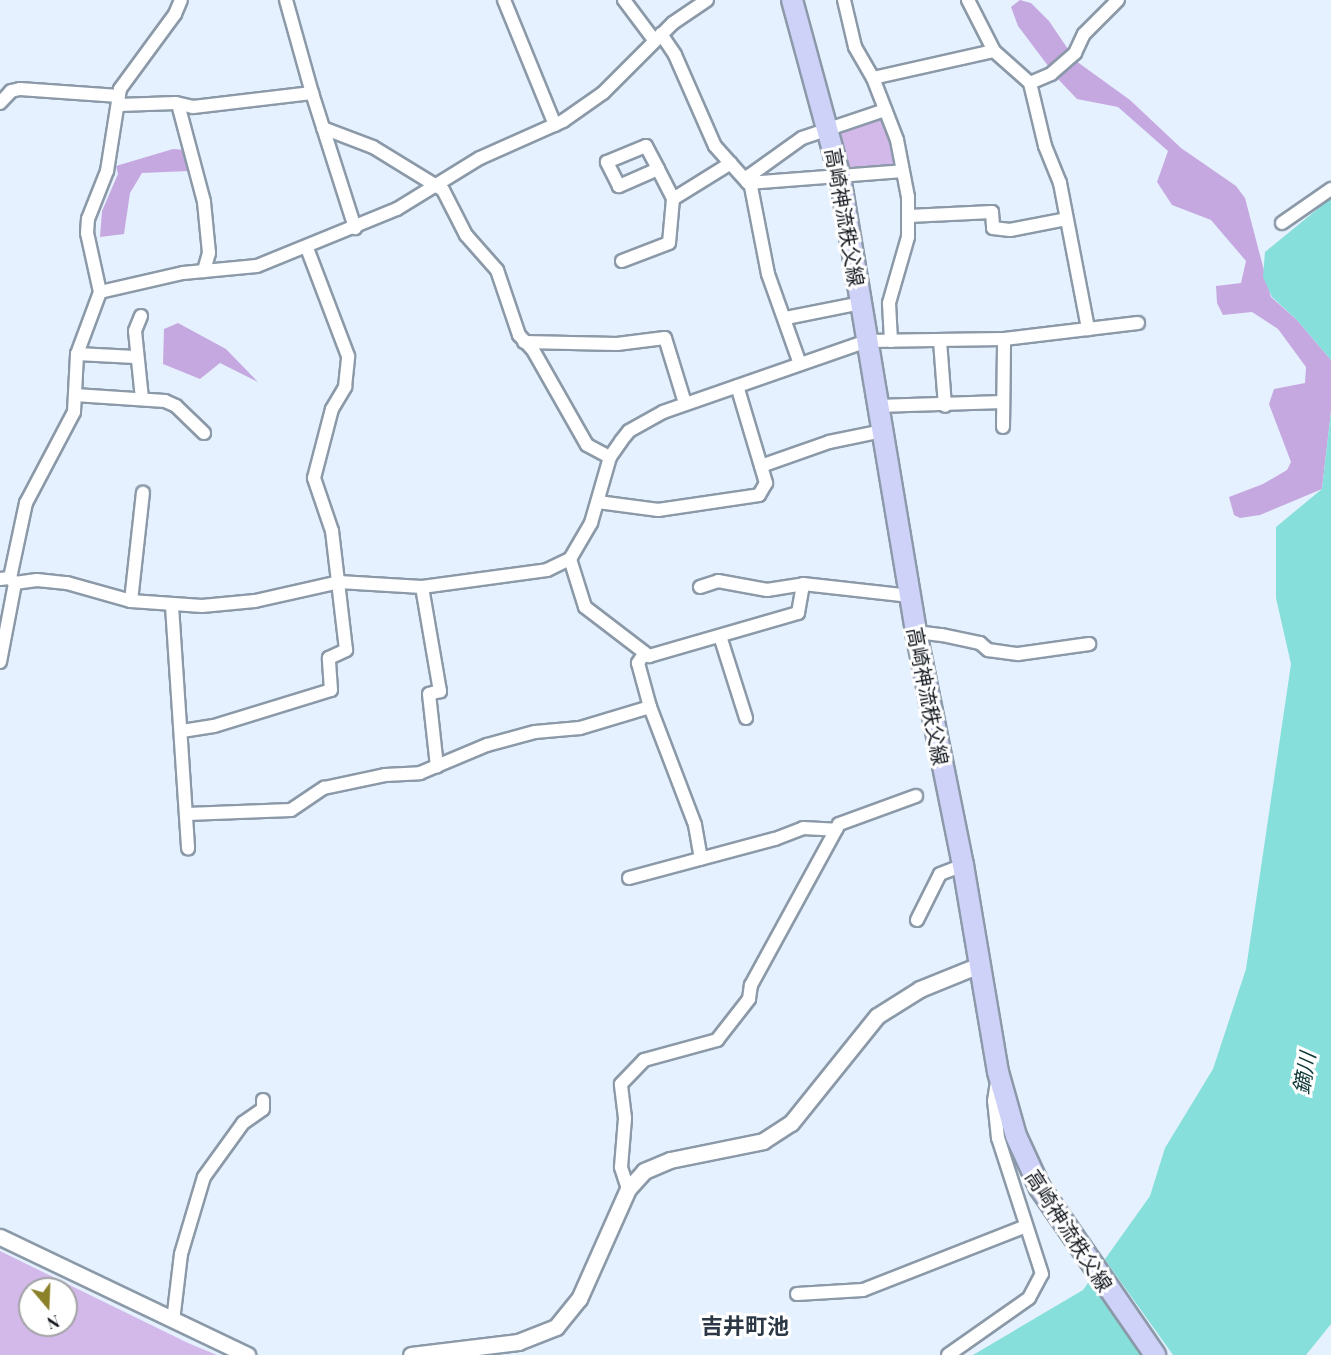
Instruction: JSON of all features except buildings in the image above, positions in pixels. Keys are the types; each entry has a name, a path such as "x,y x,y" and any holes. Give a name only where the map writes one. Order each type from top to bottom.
{"main road":[{"name":"高崎神流秩父線","path":"792,0 830,126 840,177 916,632 963,865 998,1072 1022,1153 1067,1230 1155,1355"}],"street":[{"path":"0,662 8,580 26,503 69,428 75,395 77,354 100,292 87,233 88,219 107,171 124,79 175,14 181,0"},
{"path":"286,0 322,128 355,228"},
{"path":"504,0 555,125"},
{"path":"624,0 675,55 708,135 748,183"},
{"path":"100,292 204,271 256,266 355,228 437,185 480,158 555,125 603,93 657,37 707,0"},
{"path":"844,0 855,47 873,78 897,140 903,171 909,216 908,237 889,303 891,341"},
{"path":"968,0 994,51 1030,82 1045,146 1060,183 1088,329"},
{"path":"1030,82 1051,75 1075,53 1084,34 1118,0"},
{"path":"873,78 994,51"},
{"path":"0,103 11,91 20,89 119,101 205,107 312,93"},
{"path":"178,104 204,202 209,253 204,271"},
{"path":"800,364 786,318 768,274 748,183 749,177 770,159 830,126 885,110"},
{"path":"322,128 373,147 437,185 450,200 471,243 497,270 524,342 533,350 587,445 610,458"},
{"path":"673,199 731,163"},
{"path":"622,261 669,243 673,199 658,169"},
{"path":"748,183 903,171"},
{"path":"1282,223 1331,189"},
{"path":"909,216 992,212 993,228 1010,230 1066,219"},
{"path":"182,731 214,726 331,690 329,658 346,650 332,531 314,471 332,410 345,387 348,356 307,248"},
{"path":"786,318 861,303"},
{"path":"141,316 135,331 135,357 142,399"},
{"path":"8,580 67,583 131,601 172,606 228,605 339,582 422,587 547,570 570,560 598,502 610,458 629,431 685,403 867,341 1004,339 1138,323"},
{"path":"524,342 617,344 665,338 685,403"},
{"path":"1003,427 1004,339"},
{"path":"940,341 945,406"},
{"path":"77,354 135,357"},
{"path":"598,502 658,510 719,499 749,499 764,490 766,483 737,386"},
{"path":"75,395 142,399 176,406 204,433"},
{"path":"878,406 945,406 1003,402"},
{"path":"761,466 829,442 882,431"},
{"path":"131,601 143,493"},
{"path":"570,560 585,607 649,656 798,613 803,584"},
{"path":"700,587 718,581 767,590 803,584 910,596"},
{"path":"422,587 440,691 429,694 437,767"},
{"path":"172,606 188,814 188,848"},
{"path":"916,632 980,643 988,650 1018,654 1089,644"},
{"path":"720,636 746,718"},
{"path":"644,654 639,663 650,707 695,825 701,858"},
{"path":"188,814 281,812 300,806 324,788 437,767 487,745 535,732 580,728 650,707"},
{"path":"628,1189 621,1167 625,1119 621,1084 644,1060 717,1040 749,999 751,985 836,830 847,820 915,796"},
{"path":"628,878 775,840 803,828 836,830"},
{"path":"917,920 940,874 963,865"},
{"path":"411,1355 518,1342 556,1327 579,1299 628,1189 644,1171 669,1161 763,1141 791,1123 877,1016 920,989 979,965"},
{"path":"948,1355 1016,1309 1039,1283 1042,1266 1015,1201 995,1122 998,1072"},
{"path":"173,1321 181,1254 204,1177 243,1123 263,1109 263,1100"},
{"path":"797,1294 863,1290 1026,1226"},
{"path":"0,1237 246,1355"}],"shaded area":[{"path":"1020,0 1031,3 1049,21 1076,61 1130,100 1181,148 1236,186 1245,198 1271,297 1297,320 1331,360 1331,412 1322,489 1260,515 1240,518 1234,515 1229,497 1263,484 1287,470 1291,462 1269,404 1274,389 1305,383 1306,367 1278,329 1252,312 1223,315 1217,303 1216,286 1241,283 1246,261 1211,220 1172,205 1157,182 1168,151 1118,107 1077,99 1058,79 1018,26 1011,7"},
{"path":"883,115 899,164 894,168 848,173 838,128"},
{"path":"173,149 185,150 189,171 142,173 130,193 124,234 100,237 102,211 118,174 116,166"},
{"path":"178,323 226,349 258,382 220,363 200,379 163,364 164,329"},
{"path":"0,1251 53,1277 18,1277 18,1337 78,1337 78,1289 217,1355 0,1355"}],"water":[{"path":"1331,198 1331,360 1297,320 1272,297 1263,277 1265,252"},
{"name":"鏑川","path":"1331,412 1331,1324 1306,1355 973,1355 1083,1290 1150,1196 1165,1148 1213,1069 1246,969 1291,664 1276,598 1276,527 1322,489"}],"pier":[{"path":"1103,1257 1173,1355 1144,1355 1089,1276"}],"district":[{"name":"吉井町池","path":"745,1326"}]}
